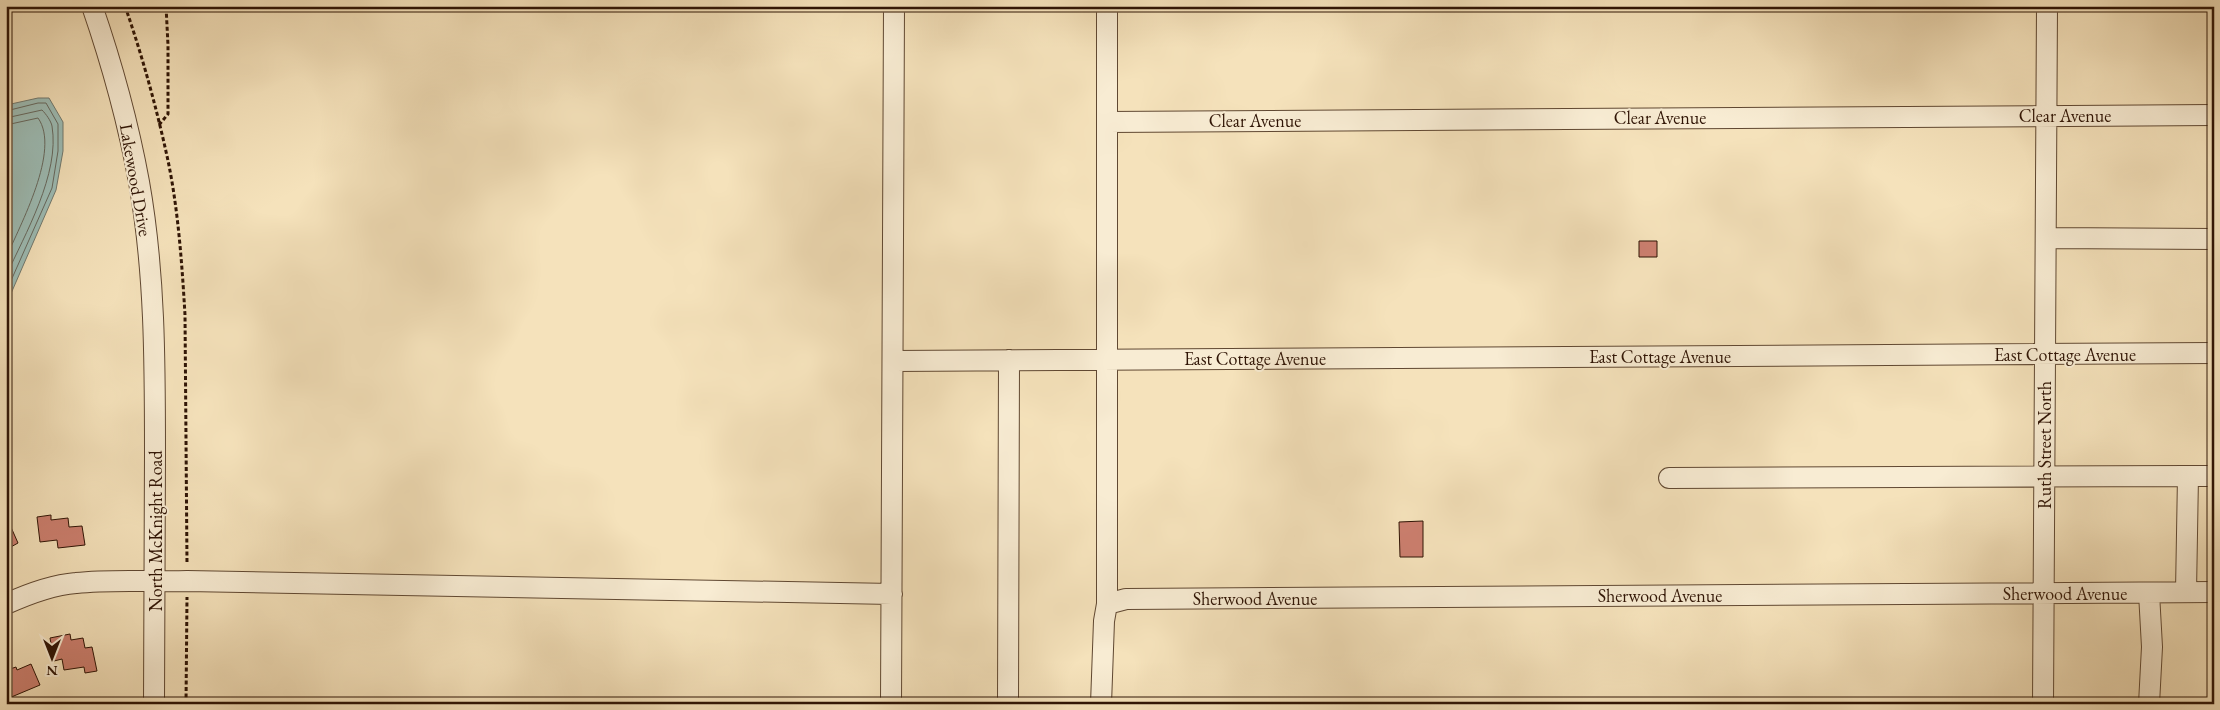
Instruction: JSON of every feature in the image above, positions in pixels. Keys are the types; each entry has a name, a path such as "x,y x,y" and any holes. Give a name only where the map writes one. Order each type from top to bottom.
{"street":[{"name":"Lakewood Drive","path":"92,6 110,59 124,112 139,183 148,252 155,358"},
{"path":"891,704 894,6"},
{"path":"1101,704 1104,621 1107,604 1107,6"},
{"name":"Ruth Street North","path":"2043,704 2047,6"},
{"name":"Clear Avenue","path":"1107,122 2214,114"},
{"path":"2046,238 2214,239"},
{"name":"East Cottage Avenue","path":"892,361 2214,353"},
{"name":"North McKnight Road","path":"154,704 155,358"},
{"path":"1008,704 1009,360"},
{"path":"2186,592 2188,476"},
{"path":"1669,478 2214,476"},
{"path":"6,604 46,588 74,583 187,581 892,594"},
{"name":"Sherwood Avenue","path":"1107,604 1126,599 2214,592"},
{"path":"2149,593 2152,646 2150,704"}],"path":[{"path":"125,6 148,78 168,158 185,315 186,704"},
{"path":"159,124 168,114 166,6"}],"water":[{"path":"38,98 49,98 63,122 63,151 56,190 6,305 6,108 11,104"}],"building":[{"path":"1639,241 1657,241 1657,257 1639,257"},
{"path":"51,515 51,520 68,518 69,527 82,526 85,545 58,548 57,540 40,542 37,517"},
{"path":"6,516 18,543 9,548 6,548"},
{"path":"1423,521 1423,557 1400,557 1399,522"},
{"path":"70,634 71,640 83,638 85,648 92,647 97,671 85,673 84,667 64,670 62,659 54,661 50,638"},
{"path":"6,659 10,669 16,667 17,670 31,664 40,685 9,698 6,690"}]}
